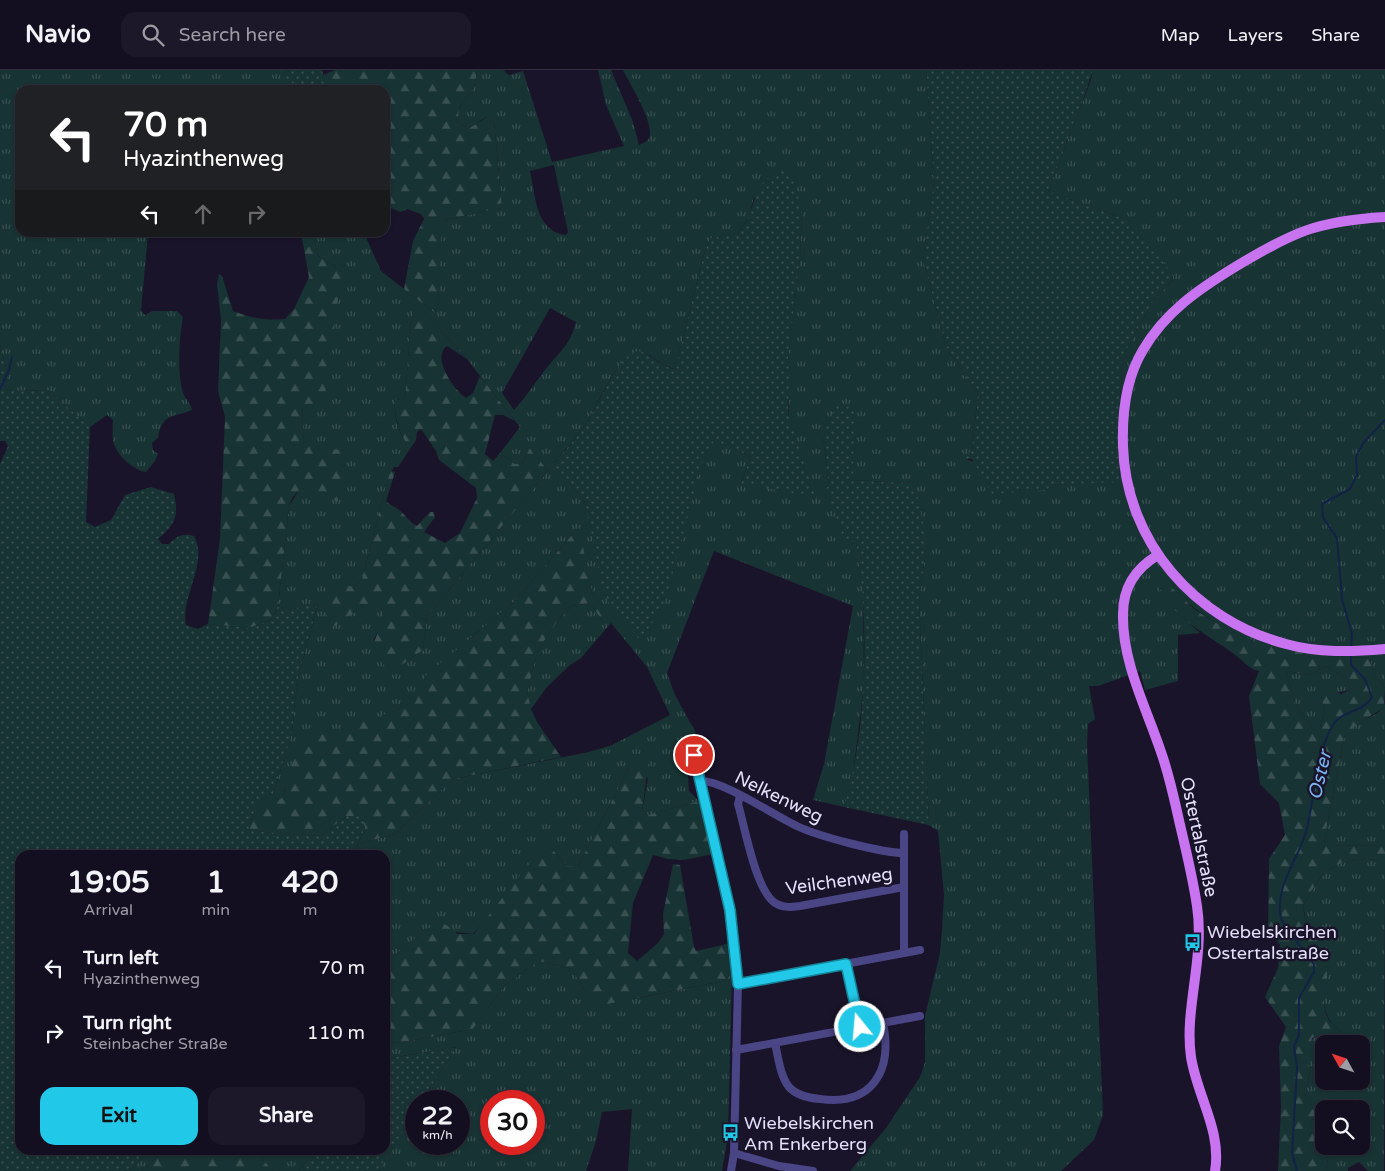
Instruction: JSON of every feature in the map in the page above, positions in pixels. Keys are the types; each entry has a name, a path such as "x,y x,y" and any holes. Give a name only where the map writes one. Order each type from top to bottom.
{"main road":[{"path":"1385,217 1330,222 1305,229 1279,241 1194,293 1169,316 1149,340 1135,364 1130,380 1124,418 1124,455 1135,510 1158,555 1173,576 1195,597 1229,621 1267,638 1319,650 1385,649"},
{"name":"Ostertalstraße","path":"1158,555 1148,561 1130,582 1124,601 1123,626 1132,672 1168,773 1198,907 1199,956 1190,1047 1194,1070 1217,1149 1215,1171"}],"street":[{"path":"690,744 701,781 730,910 738,984 734,1153 731,1171"},
{"name":"Nelkenweg","path":"701,781 722,786 799,827 884,851 904,853"},
{"name":"Veilchenweg","path":"740,796 738,804 760,882 766,895 777,904 790,907 800,906 904,887"},
{"path":"904,834 904,953"},
{"path":"738,984 920,950"},
{"path":"846,964 860,1027"},
{"path":"736,1050 920,1016"},
{"path":"775,1043 783,1076 791,1089 813,1099 835,1101 847,1099 866,1090 879,1076 887,1050 883,1023"},
{"path":"734,1153 778,1169 814,1171"}],"green space":[{"path":"0,70 290,70 285,71 300,85 15,85 15,237 148,237 141,311 145,315 152,311 177,311 183,317 179,366 183,393 192,410 170,417 162,424 158,438 152,443 153,450 158,454 146,472 130,465 117,451 113,440 113,420 107,415 90,427 48,390 12,391 4,388 8,376 0,344"},
{"path":"322,70 326,85 296,85 283,78 285,71"},
{"path":"335,70 476,70 475,83 461,105 458,122 468,129 487,117 494,121 502,207 500,210 491,210 445,220 442,225 438,303 435,313 404,289 413,241 424,219 421,214 407,209 401,212 390,208 390,85 326,85 323,75"},
{"path":"476,70 503,70 509,75 523,71 552,162 624,146 606,105 598,70 611,70 633,122 639,145 649,139 649,128 644,111 623,70 926,70 934,182 923,259 946,346 978,394 972,449 965,459 1052,485 1120,481 1119,436 1122,358 1153,301 1173,280 1172,274 1128,220 1048,191 1091,80 1093,70 1385,70 1385,688 1373,673 1370,657 1312,655 1260,643 1236,634 1212,621 1167,584 1160,588 1177,612 1200,633 1178,635 1178,681 1145,690 1140,671 1098,686 1089,686 1095,719 1088,724 1087,745 1103,1115 1094,1140 1061,1171 850,1171 886,1128 920,1077 925,1062 925,1016 940,953 944,895 938,831 929,825 919,600 927,543 906,483 853,480 823,437 829,486 856,543 863,581 864,685 852,782 844,807 813,800 824,764 853,606 714,551 667,673 675,695 696,733 683,739 689,791 699,801 648,815 642,811 648,778 629,768 578,866 567,866 552,849 473,934 427,929 390,959 390,850 355,850 358,844 395,834 453,779 589,752 612,745 670,715 647,667 611,623 581,658 570,665 547,687 531,709 527,691 538,650 556,623 572,606 590,603 603,622 602,612 592,592 578,528 513,603 467,641 420,691 415,701 394,711 284,786 285,796 278,800 273,794 292,733 297,682 318,604 288,610 278,606 289,506 299,490 304,488 345,451 304,445 302,405 323,409 336,267 318,256 314,237 366,237 381,271 435,313 438,303 441,225 445,220 491,210 500,210 502,207 494,121 486,117 468,129 458,122 461,105 475,83","holes":["554,165 568,232 566,235 548,227 543,220 536,202 530,171","754,197 802,209 800,258 788,359 789,417 741,483 751,456 714,441 705,452 596,548 585,502 553,464 583,428 610,380 625,359 633,353 641,352 665,366 675,369 705,250 711,238 738,233 749,217","550,308 576,322 574,330 564,348 514,410 502,393","428,316 467,359 520,427 500,453 515,464 522,463 530,448 548,471 427,616 423,650 400,666 385,666 374,639 383,622 382,606 364,606 320,635 353,588 362,579 389,475 404,451 406,443 400,433 397,422 395,400 405,398 411,320"]},
{"path":"926,70 1093,70 1048,191 1128,220 1144,235 1172,274 1173,280 1153,301 1122,358 1119,436 1120,482 1052,485 1046,490 992,494 972,459 964,459 972,449 978,394 946,346 923,259 934,182"},
{"path":"783,170 791,175 802,209 800,258 788,359 790,372 788,410 817,498 741,483 751,456 714,442 705,452 665,602 641,641 612,609 602,587 585,502 553,464 583,428 614,373 628,356 634,352 643,352 664,365 675,369 705,250 711,238 738,233 748,218 759,188 768,178"},
{"path":"302,237 314,237 318,256 336,267 341,277 323,410 302,406 304,444 345,451 338,501 308,496 304,488 298,491 293,498 289,506 278,606 271,620 249,628 208,624 220,539 225,417 218,391 221,320 217,284 219,274 222,276 233,311 270,320 285,319 294,309 309,277"},
{"path":"417,307 428,316 467,359 447,346 443,351 442,358 446,374 461,394 466,398 473,393 480,376 515,421 503,415 495,415 485,454 493,461 500,453 515,464 522,463 530,448 548,471 427,616 423,650 400,666 385,666 372,652 381,624 382,606 364,606 320,636 333,587 345,583 353,588 362,579 391,471 395,472 386,501 417,526 430,512 433,512 435,517 424,532 445,543 460,533 477,498 476,488 439,460 436,451 421,429 417,432 416,440 398,467 394,467 406,443 397,422 395,400 405,398 411,320 414,308"},
{"path":"0,344 8,376 4,388 12,391 48,390 90,427 86,522 95,527 111,520 125,495 151,487 174,494 176,514 174,520 158,539 162,544 169,544 180,536 190,535 194,536 198,546 196,568 185,614 186,625 198,629 208,624 249,628 271,620 278,606 288,610 318,603 297,682 292,733 273,794 267,795 259,802 249,829 251,831 320,836 347,816 361,816 365,827 355,850 15,850 15,1155 147,1155 129,1171 0,1171 0,464 8,446 5,441 0,441"},
{"path":"836,404 854,408 853,480 906,483 916,489 927,543 919,600 929,825 844,807 858,745 864,676 864,640 863,606 856,543 844,539 826,489 829,486 823,437"},
{"path":"579,527 592,592 609,621 603,622 590,603 572,606 556,623 538,650 527,691 531,709 537,722 561,757 453,779 395,834 358,844 365,827 347,816 320,836 251,831 249,829 256,804 265,795 273,794 278,800 285,796 284,786 299,742 394,711 415,701 425,676 513,603"},
{"path":"1163,581 1200,613 1240,635 1260,643 1281,649 1325,656 1370,657 1373,673 1385,688 1384,707 1352,729 1344,739 1324,840 1328,845 1385,846 1385,859 1355,860 1335,866 1319,880 1303,906 1306,919 1328,948 1329,963 1324,1006 1332,1024 1341,1031 1340,1035 1315,1035 1312,1038 1308,1057 1310,1071 1305,1097 1315,1106 1315,1155 1329,1155 1326,1171 1278,1171 1281,1107 1279,1046 1286,1027 1265,997 1278,968 1280,945 1268,929 1269,859 1285,835 1279,803 1260,784 1249,696 1259,671 1249,667 1234,654 1190,624 1163,594 1159,582","holes":["1326,666 1348,679 1350,690 1341,694 1331,689 1321,696 1325,711 1320,727 1312,727 1296,705 1286,671 1309,675"]},
{"path":"1326,666 1348,679 1350,690 1321,696 1325,711 1320,727 1312,727 1296,705 1286,671 1309,675"},
{"path":"1385,703 1385,846 1327,845 1324,840 1344,739 1354,725 1379,712"},
{"path":"641,756 649,759 642,811 648,815 699,801 713,854 684,860 668,859 653,855 633,903 628,953 637,961 658,943 664,934 663,914 673,864 680,865 694,947 696,951 731,943 732,974 723,981 597,1006 585,991 572,969 539,961 505,985 473,1029 404,1042 390,1043 390,959 427,929 442,922 458,934 474,934 541,849 552,849 567,866 578,866 629,768"},
{"path":"1385,859 1384,1171 1368,1171 1359,1162 1348,1168 1348,1171 1326,1171 1329,1155 1370,1155 1370,1100 1315,1100 1315,1106 1305,1097 1310,1071 1307,1057 1312,1039 1315,1037 1315,1090 1370,1090 1370,1035 1340,1035 1341,1031 1327,1016 1324,984 1329,951 1306,920 1303,906 1327,872 1343,862"},
{"path":"539,961 572,969 585,991 633,999 723,981 732,974 728,1135 722,1171 628,1171 632,1109 602,1112 596,1141 586,1171 378,1171 388,1155 390,1155 390,1152 405,1128 405,1155 470,1155 470,1090 429,1090 456,1047 390,1058 390,1043 404,1042 473,1029 505,985"},
{"path":"456,1047 429,1090 405,1090 405,1128 390,1152 390,1058"},
{"path":"147,1155 160,1155 142,1171 129,1171"},
{"path":"160,1155 259,1155 273,1171 142,1171"},
{"path":"259,1155 310,1155 299,1171 273,1171"},
{"path":"310,1155 388,1155 378,1171 299,1171"}],"waterway":[{"path":"0,389 9,370 12,357"},
{"name":"Oster","path":"1351,647 1352,634 1342,599 1337,538 1323,518 1322,504 1350,489 1357,475 1356,457 1363,443 1385,420"},
{"name":"Oster","path":"1297,1171 1292,1153 1297,1068 1294,1046 1299,1035 1299,998 1314,972 1314,964 1282,921 1281,894 1304,839 1319,763 1327,737 1337,720 1363,706 1372,697 1365,679 1351,665 1351,654"}],"place":[{"name":"Wiebelskirchen Ostertalstraße","path":"1193,942"},
{"name":"Wiebelskirchen Am Enkerberg","path":"730,1133"}],"route":[{"path":"694,755 730,910 738,984 846,964 853,1004 860,1027"}]}
